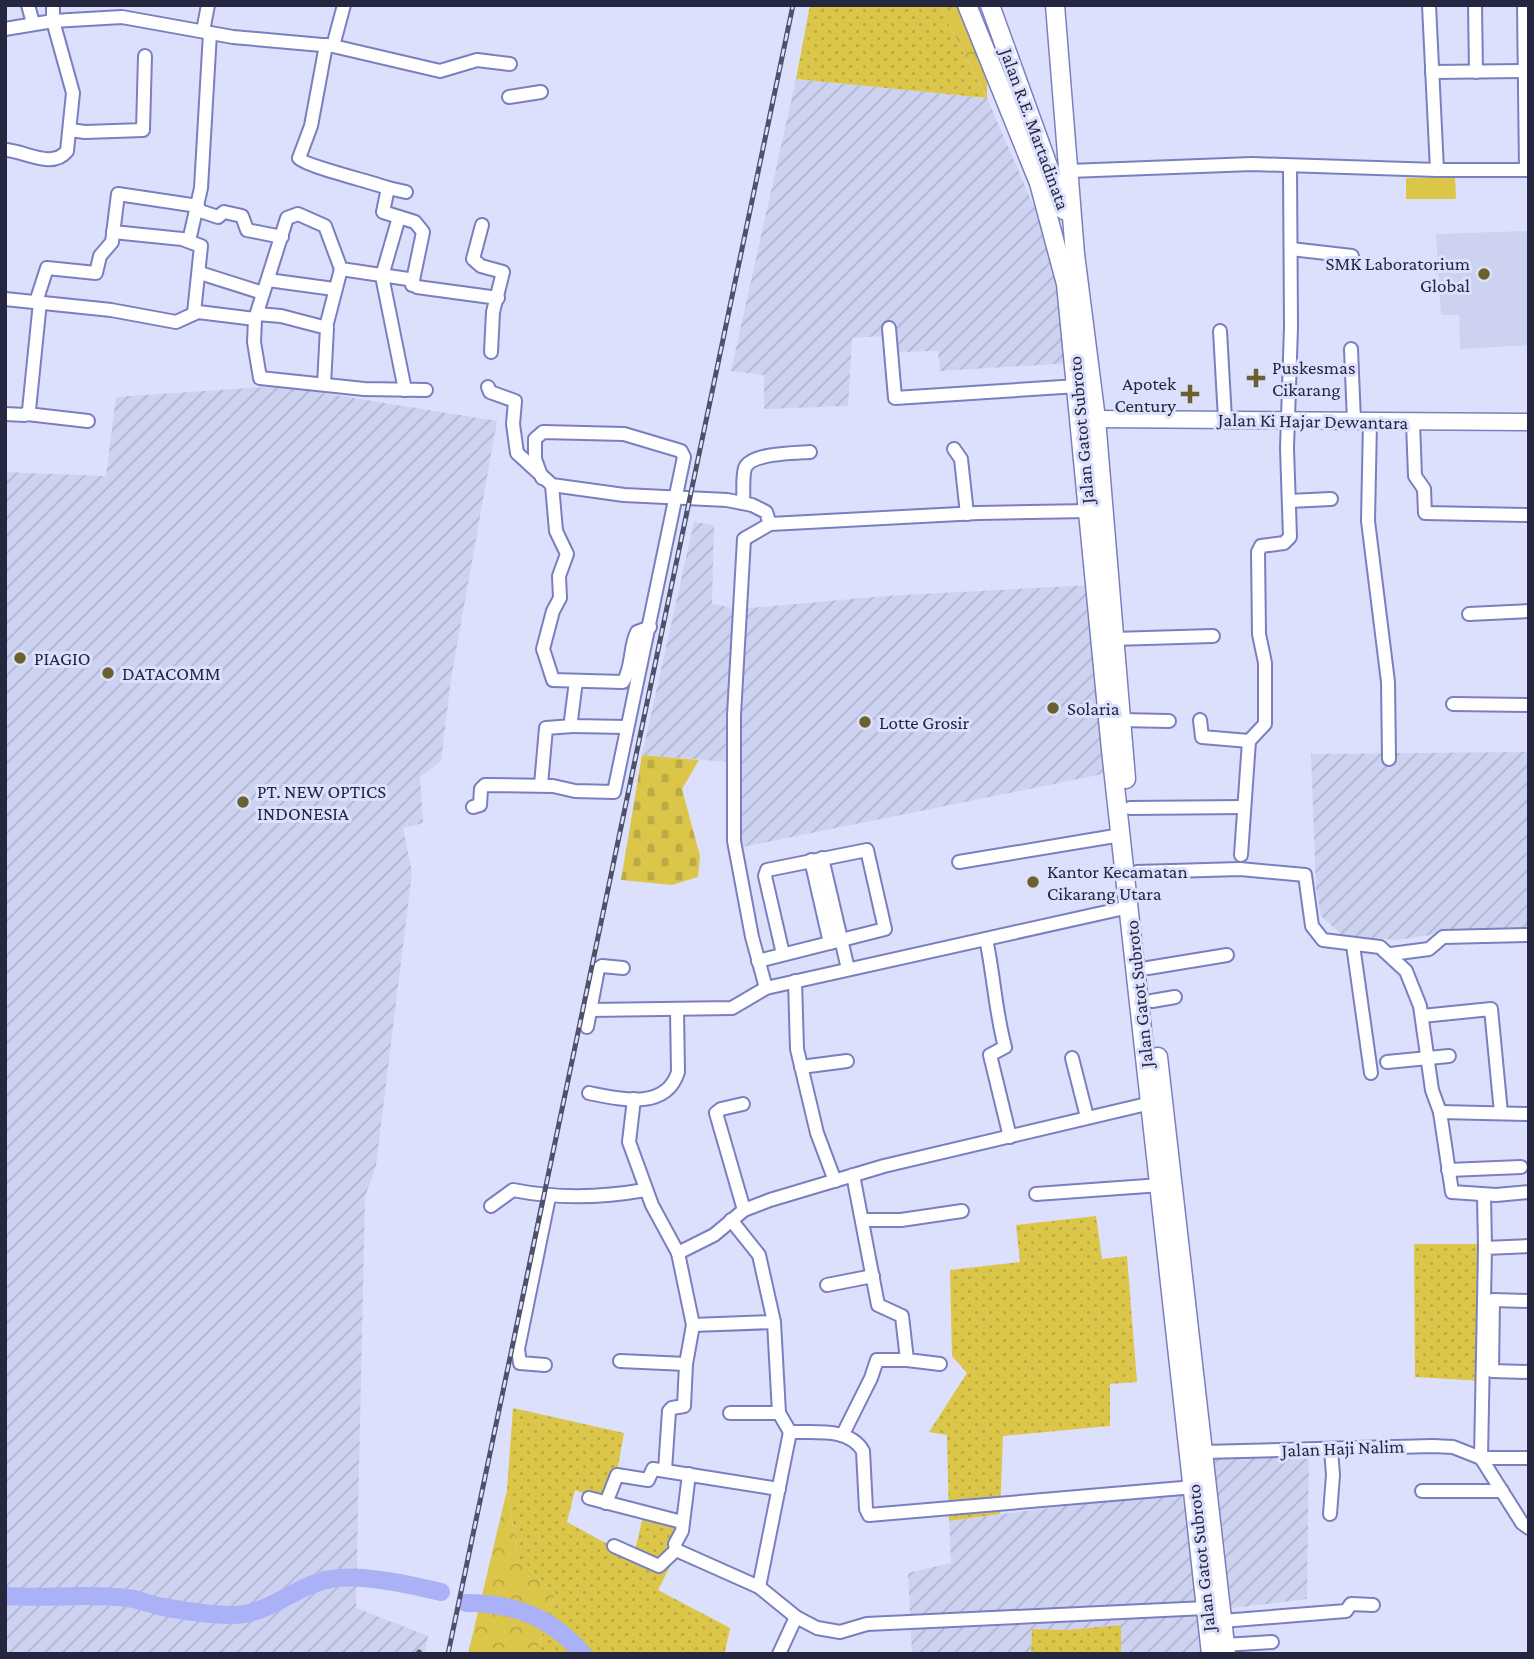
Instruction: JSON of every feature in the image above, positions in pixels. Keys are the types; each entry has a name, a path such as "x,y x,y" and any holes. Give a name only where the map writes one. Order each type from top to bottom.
{"highway":[{"name":"Jalan R.E. Martadinata","path":"967,5 1067,253"},
{"name":"Jalan R.E. Martadinata","path":"990,5 1055,180 1067,253"},
{"path":"1055,5 1069,172 1067,253"},
{"path":"1028,104 1047,116 1063,102"},
{"name":"Jalan Gatot Subroto","path":"1067,253 1066,284 1121,835 1206,1608 1220,1651"},
{"name":"Jalan Gatot Subroto","path":"1067,253 1096,419 1121,720 1222,1621 1220,1651"}],"main road":[{"name":"Jalan Ki Hajar Dewantara","path":"1096,419 1529,422"}],"street":[{"path":"28,5 33,23"},
{"path":"5,150 29,156 60,158 67,151 73,93 53,21 53,5"},
{"path":"189,241 197,208 208,5"},
{"path":"344,5 329,46 311,126 299,158 306,165 363,178 406,192"},
{"path":"1429,5 1437,170"},
{"path":"1475,5 1476,72"},
{"path":"1069,172 1242,164 1528,170 1524,5"},
{"path":"5,29 123,11 206,32 329,46 440,71 477,60 510,64"},
{"path":"70,130 143,130 145,56"},
{"path":"1432,72 1524,71"},
{"path":"509,97 541,92"},
{"path":"1241,856 1249,741 1265,724 1265,663 1259,634 1259,547 1289,541 1290,167"},
{"path":"388,188 383,212 415,222 423,232 412,285"},
{"path":"27,414 38,302 47,268 96,273 99,259 110,245 118,194 197,208 218,217 224,212 244,217 247,230 282,237"},
{"path":"324,384 326,327 341,269 327,229 298,214 292,215 284,223 256,317 254,342 260,378 324,384 405,390 426,390"},
{"path":"399,216 382,276 405,390"},
{"path":"482,225 473,259 481,265 503,271 492,317 491,352"},
{"path":"5,299 117,311 176,322 186,320 194,313 202,247 189,241 113,232"},
{"path":"1291,249 1352,256"},
{"path":"341,269 408,279 412,285 498,298"},
{"path":"200,273 263,293"},
{"path":"268,280 334,289"},
{"path":"194,313 281,316 326,327"},
{"path":"889,328 895,398 1078,386"},
{"path":"1220,331 1225,419"},
{"path":"1351,349 1362,421 1368,521 1388,682 1389,759"},
{"path":"488,387 490,391 515,401 513,424 517,453 547,482 625,495 677,496 743,503 766,512 770,523"},
{"path":"5,414 88,421"},
{"path":"1413,423 1415,476 1423,489 1425,513 1529,514"},
{"path":"473,807 480,805 483,785 541,785 614,792 650,627 677,496 683,454 624,434 539,433 534,447 547,482 556,531 567,556 559,576 560,598 546,633 544,655 554,680 623,682 629,671 632,641 637,632 650,627"},
{"path":"954,449 961,459 967,514"},
{"path":"743,503 745,469 748,464 771,455 810,452"},
{"path":"1289,501 1331,499"},
{"path":"766,988 735,851 733,715 742,543 750,534 770,523 967,514 1089,512"},
{"path":"1469,614 1529,611"},
{"path":"1113,639 1213,636"},
{"path":"573,726 576,681"},
{"path":"1453,704 1529,705"},
{"path":"1121,720 1169,721"},
{"path":"1200,720 1202,737 1249,741"},
{"path":"541,785 546,728 627,727"},
{"path":"1130,808 1244,807"},
{"path":"959,862 1121,835"},
{"path":"758,961 886,928 867,850 765,872 783,954"},
{"path":"816,859 835,941 848,969"},
{"path":"1137,872 1189,868 1299,873 1307,879 1310,916 1316,934 1323,940 1380,947 1391,954 1406,971 1422,1016 1432,1090 1440,1112 1452,1192 1483,1195 1529,1192"},
{"path":"590,1010 677,1011 732,1008 766,988 1129,907"},
{"path":"1391,954 1429,949 1436,939 1443,937 1529,935"},
{"path":"986,939 994,976 995,1007 1005,1047 990,1055 1010,1137"},
{"path":"1353,945 1371,1073"},
{"path":"1148,968 1227,955"},
{"path":"587,1027 598,969 602,965 623,968"},
{"path":"795,981 796,1042 817,1133 835,1181"},
{"path":"1152,1000 1175,997"},
{"path":"1422,1016 1491,1009 1501,1113"},
{"path":"589,1093 634,1099 656,1098 677,1076 677,1011"},
{"path":"1387,1062 1449,1056"},
{"path":"1072,1058 1087,1117"},
{"path":"801,1067 847,1061"},
{"path":"634,1099 628,1137 645,1189 678,1253 693,1325 686,1364 684,1406 669,1411 665,1470"},
{"path":"678,1253 714,1235 744,1210 853,1175 1151,1103"},
{"path":"743,1104 721,1109 716,1113 744,1210"},
{"path":"1440,1112 1529,1114"},
{"path":"1448,1170 1521,1167"},
{"path":"853,1175 878,1305 902,1316 906,1360"},
{"path":"1036,1194 1161,1185"},
{"path":"491,1206 513,1190 549,1197 600,1196 645,1189"},
{"path":"1483,1195 1485,1248 1481,1458 1522,1523 1529,1528"},
{"path":"545,1365 520,1363 518,1349 549,1197"},
{"path":"863,1220 901,1220 962,1211"},
{"path":"731,1220 760,1255 774,1322 779,1413 790,1432 758,1587"},
{"path":"1485,1248 1529,1246"},
{"path":"827,1285 873,1276"},
{"path":"1529,1301 1493,1300 1492,1371 1529,1372"},
{"path":"693,1325 774,1322"},
{"path":"843,1433 871,1378 877,1360 940,1364"},
{"path":"620,1362 686,1364"},
{"path":"730,1413 779,1413"},
{"path":"790,1432 843,1433 863,1451 866,1509 869,1515 1194,1487"},
{"name":"Jalan Haji Nalim","path":"1203,1452 1433,1446 1453,1447 1481,1458 1529,1458"},
{"path":"1330,1514 1333,1475 1331,1449"},
{"path":"606,1503 617,1475 648,1480 653,1469 779,1489"},
{"path":"614,1546 659,1566 666,1563 676,1550 689,1474"},
{"path":"1422,1491 1502,1491"},
{"path":"589,1497 682,1522"},
{"path":"676,1550 758,1587 796,1617 828,1632 867,1624 1206,1608"},
{"path":"1222,1621 1346,1611 1351,1604 1373,1605"},
{"path":"779,1654 796,1617"},
{"path":"1220,1651 1272,1642"}],"shaded area":[{"path":"796,79 987,98 1041,223 1061,280 1073,363 940,371 938,351 898,352 897,335 852,338 848,406 764,409 764,375 731,371"},
{"name":"SMK Laboratorium Global","path":"1529,231 1529,345 1460,349 1459,315 1441,315 1436,234"},
{"path":"279,386 497,421 451,679 441,761 420,777 423,823 403,828 412,872 376,1166 365,1197 356,1608 428,1636 424,1654 5,1654 5,472 106,476 116,397"},
{"path":"694,522 714,525 712,604 739,609 884,596 1092,585 1103,774 728,850 729,762 642,755"},
{"path":"1529,752 1529,930 1443,933 1397,940 1342,935 1321,916 1316,888 1311,754"},
{"path":"1309,1451 1307,1599 1232,1608 1237,1654 1121,1654 1121,1625 1066,1630 1032,1629 1031,1654 912,1654 908,1573 951,1563 949,1521 1187,1490 1183,1454"}],"green space":[{"path":"810,5 939,5 987,98 796,79"},
{"path":"939,5 958,5 987,77 987,98"},
{"path":"1455,177 1456,199 1406,199 1406,178"},
{"path":"642,755 699,760 682,789 700,856 698,877 672,885 621,880"},
{"path":"1096,1216 1102,1259 1127,1256 1137,1382 1110,1384 1110,1426 1003,1436 1000,1514 949,1521 947,1435 929,1432 967,1373 952,1356 950,1270 1020,1262 1016,1225"},
{"path":"1414,1244 1479,1244 1483,1381 1415,1377"},
{"path":"513,1408 624,1433 611,1505 575,1490 567,1522 633,1558 643,1517 689,1529 658,1590 730,1628 725,1652 728,1654 536,1654 555,1594 518,1559 507,1490"},
{"path":"507,1490 518,1559 555,1594 536,1654 468,1654"},
{"path":"1121,1625 1121,1654 1031,1654 1032,1629 1066,1630"}],"waterway":[{"path":"5,1596 112,1597 189,1611 232,1615 258,1610 306,1587 331,1579 386,1581 441,1592"},
{"path":"466,1603 500,1606 530,1615 558,1630 583,1654"}],"railway":[{"path":"448,1654 793,5"}],"place":[{"name":"SMK Laboratorium Global","path":"1484,274"},
{"name":"Puskesmas Cikarang","path":"1256,378"},
{"name":"Apotek Century","path":"1190,394"},
{"name":"PIAGIO","path":"20,658"},
{"name":"DATACOMM","path":"108,673"},
{"name":"Solaria","path":"1053,708"},
{"name":"Lotte Grosir","path":"865,722"},
{"name":"PT. NEW OPTICS INDONESIA","path":"243,802"},
{"name":"Kantor Kecamatan Cikarang Utara","path":"1033,882"}]}
